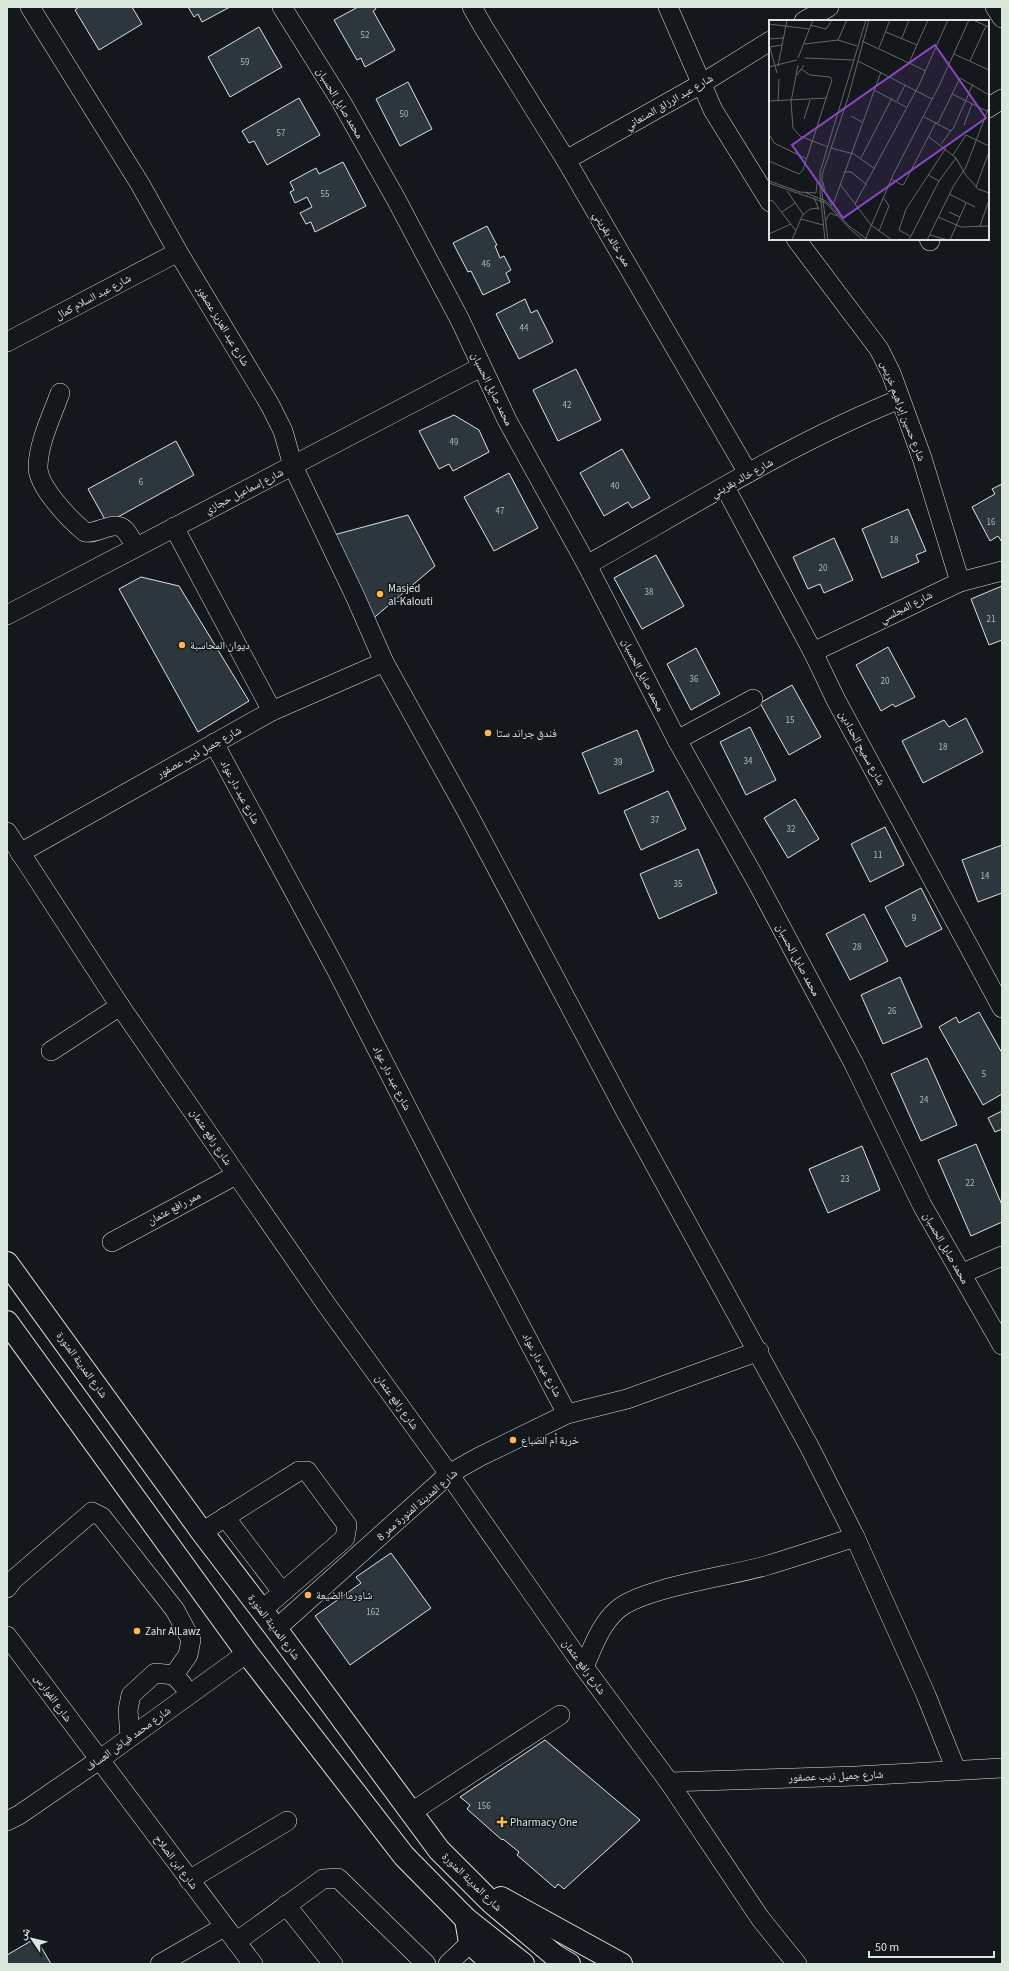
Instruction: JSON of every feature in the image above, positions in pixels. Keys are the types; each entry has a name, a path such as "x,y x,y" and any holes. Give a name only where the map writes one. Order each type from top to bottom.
{"main road":[{"name":"شارع المدينة المنورة","path":"7,1263 202,1532 276,1628 410,1813 439,1850 471,1884 562,1959"},
{"path":"7,1322 247,1653 404,1856 466,1919 523,1964"},
{"path":"471,1884 544,1921 591,1949 621,1964"},
{"path":"466,1919 470,1943 492,1964"}],"street":[{"name":"شارع عبد العزيز عصفور","path":"30,7 140,184 178,252 270,405 283,431 293,466 355,596 384,662 466,810 626,1112 759,1351 855,1537 926,1695 956,1770"},
{"name":"محمد صايل الحسبان","path":"282,7 342,103 396,199 460,320 524,452 587,565 677,740 757,882 854,1064 922,1205 1002,1345"},
{"name":"ممر خالد بقريني","path":"472,7 566,160 748,473"},
{"path":"668,7 713,110 769,200"},
{"path":"806,20 829,7"},
{"path":"995,7 1002,18"},
{"name":"شارع عبد الرزاق الصنعاني","path":"566,160 701,84 769,42"},
{"path":"989,107 1002,99"},
{"name":"شارع حسين إبراهيم خريس","path":"797,240 879,349 891,373 922,458 960,582"},
{"name":"شارع عبد السلام كمال","path":"7,342 178,252"},
{"name":"شارع إسماعيل حجازي","path":"7,615 482,367"},
{"path":"60,393 40,448 38,467 41,479 54,500 84,532 96,533 113,526 119,526 125,530 136,547"},
{"name":"شارع خالد بقريني","path":"587,565 748,473 842,425 900,399"},
{"name":"شارع سميح الحدادين","path":"725,487 813,652 836,700 1002,1008"},
{"path":"174,527 272,711"},
{"name":"شارع المجلسي","path":"813,652 960,582 1002,571"},
{"name":"شارع جميل ذيب عصفور","path":"20,853 272,711 384,662"},
{"path":"677,740 753,699"},
{"name":"شارع عبد دار عواد","path":"214,743 336,969 464,1220 568,1414"},
{"name":"شارع رافع عثمان","path":"7,832 120,1006 326,1304 449,1474 584,1667 669,1782 760,1918 797,1964"},
{"path":"52,1051 120,1006"},
{"name":"ممر رافع عثمان","path":"112,1242 236,1175"},
{"path":"961,1274 1002,1256"},
{"name":"شارع المدينة المنورة ممر 8","path":"276,1628 449,1474 479,1457 568,1414 627,1399 759,1351"},
{"path":"202,1532 299,1471 308,1471 347,1525 345,1538 262,1610"},
{"path":"7,1588 13,1580 92,1512 102,1517 175,1610 190,1640 188,1655 174,1675"},
{"path":"226,1517 282,1592"},
{"path":"584,1667 602,1626 628,1601 661,1591 764,1566 855,1537"},
{"name":"شارع الفوارس","path":"7,1636 99,1760"},
{"name":"شارع محمد فياض العساف","path":"7,1821 19,1815 99,1760 247,1653"},
{"path":"130,1737 128,1710 131,1695 155,1673 174,1675 191,1694"},
{"path":"410,1813 560,1714"},
{"name":"شارع ابن الصلاح","path":"99,1760 253,1964"},
{"name":"شارع جميل ذيب عصفور","path":"669,1782 856,1776 1002,1768"},
{"path":"189,1880 287,1821"},
{"path":"236,1942 323,1879 338,1878 426,1964"},
{"path":"286,1905 333,1964"},
{"path":"160,1964 224,1927"},
{"path":"448,1964 470,1943"}],"building":[{"path":"79,7 132,7 142,24 99,50 75,10"},
{"path":"188,7 230,7 202,22 198,14 194,17"},
{"path":"358,7 375,7 376,9 373,11 395,50 365,67 361,58 357,60 334,20"},
{"path":"259,27 282,67 230,97 208,57"},
{"path":"408,82 432,129 400,146 376,99"},
{"path":"299,98 320,135 267,165 254,141 249,143 242,131"},
{"path":"343,162 366,206 315,232 311,222 306,224 300,213 312,207 307,197 295,203 290,192 294,190 290,182 316,168 319,174"},
{"path":"487,226 497,245 495,246 500,258 504,256 511,270 506,273 510,282 483,295 471,271 468,272 453,243"},
{"path":"525,299 531,313 537,310 553,342 519,359 496,314"},
{"path":"576,369 601,420 558,441 533,390"},
{"path":"454,415 479,430 489,452 453,471 449,464 439,469 419,431"},
{"path":"176,441 194,475 107,523 88,489"},
{"path":"622,449 650,498 632,508 628,502 604,516 580,473"},
{"path":"509,473 538,528 494,551 464,497"},
{"path":"1002,484 1002,542 998,536 990,541 972,507 995,494 992,489"},
{"path":"908,509 926,551 916,555 919,562 882,578 862,529"},
{"name":"Masjed al-Kalouti","path":"408,515 435,566 370,621 330,536"},
{"path":"834,538 853,580 824,593 820,584 808,589 793,557"},
{"path":"656,555 684,606 642,629 614,578"},
{"name":"ديوان المحاسبة","path":"141,577 179,586 249,701 198,732 119,589"},
{"path":"1002,586 1002,640 989,645 971,599"},
{"path":"888,647 915,697 895,707 893,704 881,711 856,665"},
{"path":"696,648 720,694 691,710 667,664"},
{"path":"792,685 821,737 789,755 760,703"},
{"path":"966,718 983,752 923,783 902,741 944,720 949,727"},
{"path":"750,727 776,780 746,795 720,742"},
{"path":"637,730 654,771 599,794 582,753"},
{"path":"668,791 686,829 641,850 624,811"},
{"path":"795,799 819,839 788,858 764,818"},
{"path":"885,827 904,865 870,882 851,844"},
{"path":"1002,845 1002,893 978,902 962,860"},
{"path":"698,849 717,893 659,919 640,874"},
{"path":"921,888 942,929 906,947 885,907"},
{"path":"864,914 888,961 850,980 826,934"},
{"path":"900,977 922,1027 883,1044 861,995"},
{"path":"979,1012 1002,1053 1002,1094 983,1105 939,1027 956,1017 959,1023"},
{"path":"927,1058 957,1125 921,1141 891,1074"},
{"path":"1002,1111 1002,1129 995,1132 988,1118"},
{"path":"976,1144 1002,1205 1002,1222 971,1236 938,1160"},
{"path":"862,1146 880,1190 828,1213 809,1169"},
{"path":"391,1553 431,1608 350,1665 315,1616 361,1583 356,1577"},
{"path":"545,1740 640,1820 564,1889 558,1884 555,1888 517,1855 519,1852 503,1839 502,1840 467,1809 470,1805 460,1797"},
{"path":"36,1938 51,1964 7,1964 7,1955"}],"place":[{"name":"Masjed al-Kalouti","path":"380,594"},
{"name":"ديوان المحاسبة","path":"182,645"},
{"name":"فندق جراند ستا","path":"488,733"},
{"name":"خربة أم الضباع","path":"513,1440"},
{"name":"شاورما الضيعة","path":"308,1595"},
{"name":"Zahr AlLawz","path":"137,1631"},
{"name":"Pharmacy One","path":"502,1822"}]}
